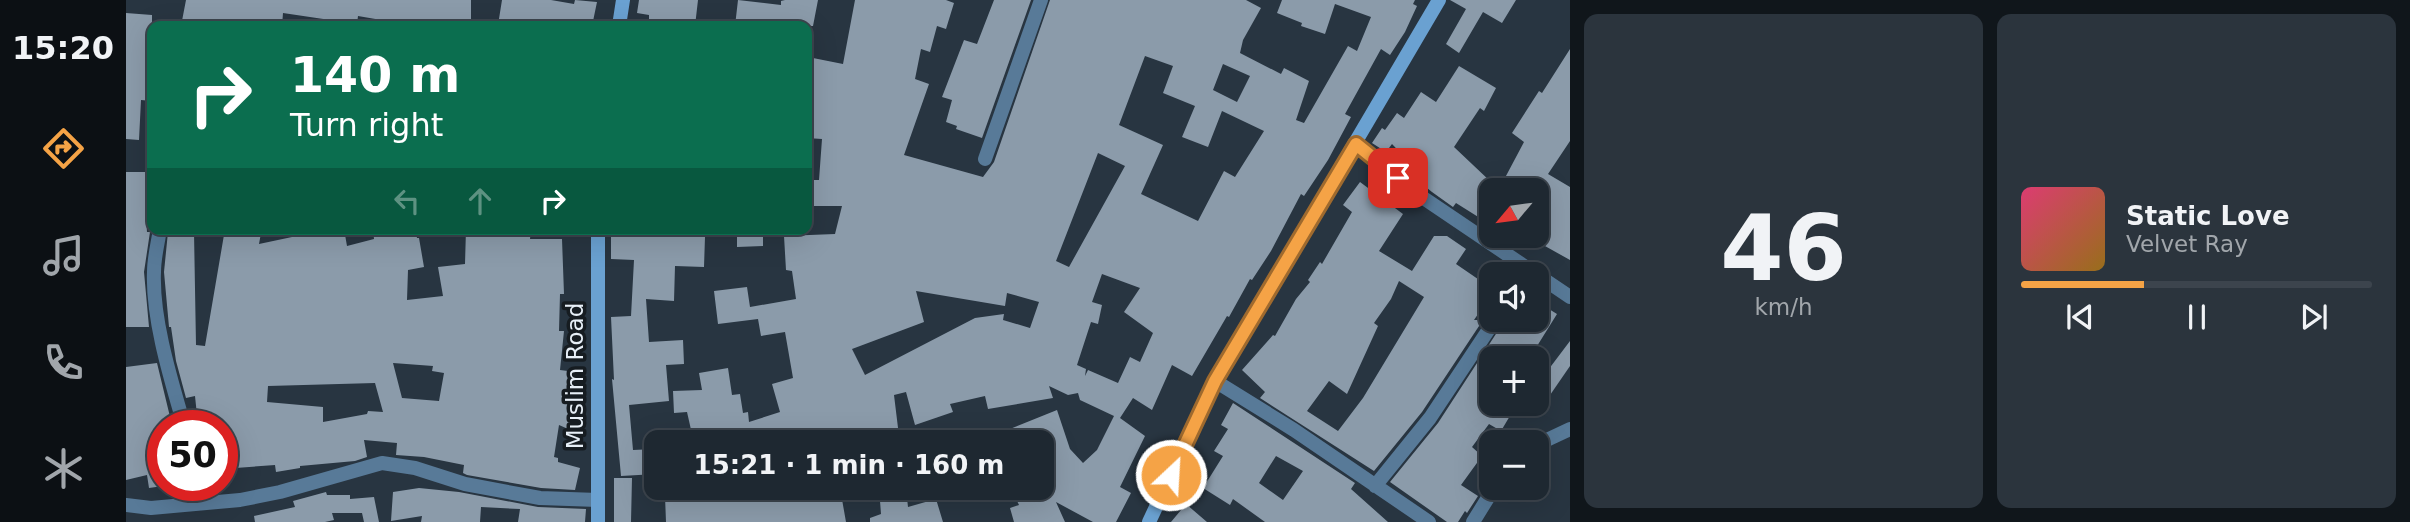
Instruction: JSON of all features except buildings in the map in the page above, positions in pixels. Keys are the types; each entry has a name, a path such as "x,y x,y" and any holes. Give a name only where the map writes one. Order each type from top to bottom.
{"main road":[{"path":"620,21 624,0"},
{"path":"1149,522 1215,381 1439,0"},
{"name":"Muslim Road","path":"598,235 598,522"}],"street":[{"path":"985,159 1041,0"},
{"path":"1356,144 1419,195 1513,262"},
{"path":"159,235 154,275 156,302 162,339 180,410"},
{"path":"1549,285 1570,297"},
{"path":"1375,486 1430,418 1487,332"},
{"path":"1215,381 1294,430 1429,522"},
{"path":"1549,439 1570,429"},
{"path":"126,505 151,508 240,500 280,492 346,471 382,463 415,468 465,484 540,498 598,500"},
{"path":"1473,522 1487,500"}],"route":[{"path":"1171,475 1215,381 1356,144 1398,178"}]}
